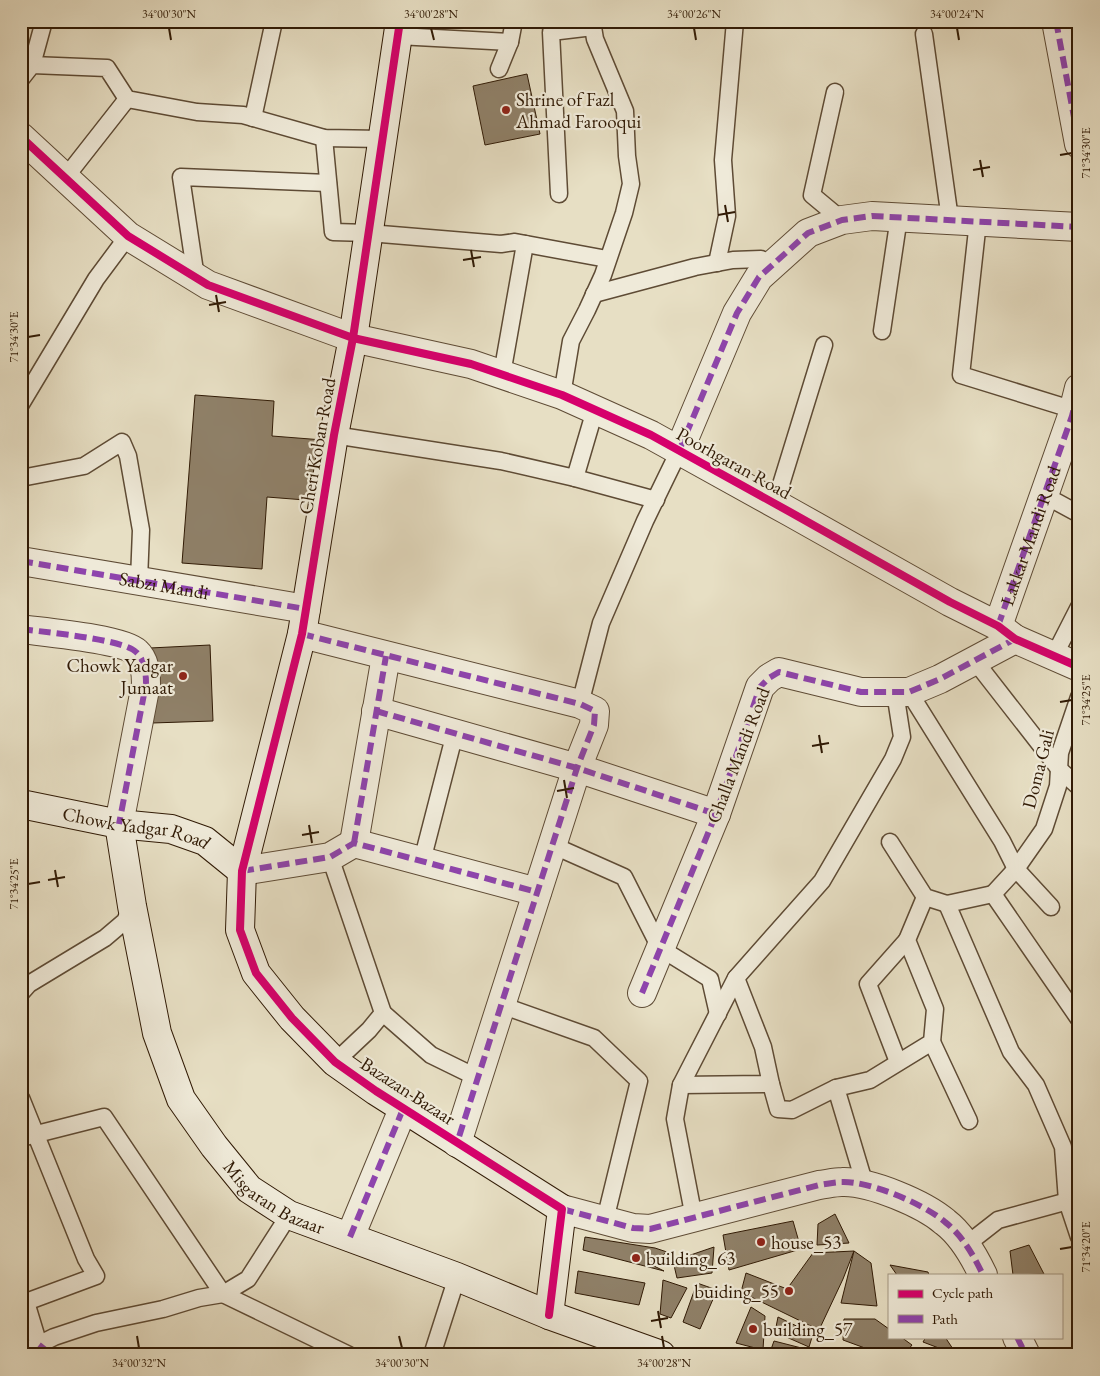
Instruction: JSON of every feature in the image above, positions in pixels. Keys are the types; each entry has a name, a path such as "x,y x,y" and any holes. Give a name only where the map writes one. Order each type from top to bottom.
{"street":[{"path":"1056,21 1078,136"},
{"name":"Cheri Koban Road","path":"242,871 304,621 334,435 353,338 399,29"},
{"name":"Poorhgaran Road","path":"21,137 128,236 208,286 353,338 471,364 562,395 651,436 950,602 1079,667"},
{"path":"679,451 737,313 759,277 808,233 842,220 872,216 1079,227"},
{"name":"Lakkar Mandi Road","path":"1007,632 1044,495 1071,443 1077,398"},
{"name":"Sabzi Mandi","path":"21,561 139,580 304,621 386,656 580,704"},
{"name":"Misgaran Bazaar","path":"21,629 105,641 129,647 141,656 146,671 146,684 119,824 132,906 157,1033 181,1099 214,1146 249,1189 289,1215 457,1277 548,1315 660,1355"},
{"name":"Ghalla Mandi Road","path":"642,993 716,814 760,687 769,678 779,672 862,692 902,692 940,679 975,661 1007,632"},
{"path":"354,843 386,656"},
{"path":"457,1143 577,768 594,725 595,712 580,704"},
{"path":"376,711 577,768 716,814"},
{"name":"Chowk Yadgar Road","path":"21,804 119,824 171,830 205,841 242,871"},
{"path":"242,871 330,857 354,843 537,892"},
{"name":"Bazazan Bazaar","path":"242,871 240,930 256,973 292,1018 335,1062 376,1092 562,1209 633,1228 650,1229 819,1185 843,1182 865,1185 883,1190 916,1204 945,1222 966,1245 983,1274"},
{"path":"350,1238 403,1109"},
{"path":"548,1315 562,1209"},
{"path":"1018,1338 1026,1355"}],"lane":[{"path":"21,80 32,65 44,21"},
{"path":"253,118 274,21"},
{"path":"499,69 510,42 514,21"},
{"path":"717,263 727,216 723,160 735,21"},
{"path":"560,194 547,27 592,24 603,61 625,111 626,156 631,184 624,213 603,275 571,341 562,395"},
{"path":"399,29 510,42"},
{"path":"924,34 950,219"},
{"path":"32,65 108,68 127,99 197,112 243,116 324,138 382,139"},
{"path":"835,92 812,195 842,220"},
{"path":"65,178 127,99"},
{"path":"324,138 334,232 369,233 501,244 515,242 607,259"},
{"path":"196,278 180,177 328,183"},
{"path":"882,331 899,217"},
{"path":"978,221 960,374 1077,398"},
{"path":"21,404 96,279 128,236"},
{"path":"502,374 525,244"},
{"path":"594,294 695,267 733,260 760,259 772,266"},
{"path":"775,504 824,345"},
{"path":"575,478 595,410"},
{"path":"334,435 502,461 656,500"},
{"path":"21,478 84,466 122,442 128,456 141,530 139,580"},
{"path":"580,704 601,623 679,451"},
{"path":"1044,495 1079,514"},
{"path":"1054,656 1079,607"},
{"path":"975,661 1060,770 1079,787"},
{"path":"902,692 1002,841 1016,869 1051,907"},
{"path":"694,1218 675,1120 681,1085 736,978 822,880 893,758 902,737 902,692"},
{"name":"Doma Gali","path":"993,894 1016,869 1044,829 1058,786 1060,753 1079,697"},
{"path":"422,861 454,734"},
{"path":"890,842 925,897 947,904 993,894 1076,1009"},
{"path":"552,845 624,877 660,948 710,979 718,1014"},
{"path":"330,857 383,1013 431,1055 478,1078"},
{"path":"898,1062 868,984 906,940 925,897"},
{"path":"947,904 1012,1052 1036,1085 1063,1147 1079,1237"},
{"path":"21,992 29,984 105,938 125,921 132,906"},
{"path":"906,940 935,1009 932,1042 969,1121"},
{"path":"736,978 763,1047 778,1109 792,1110 836,1088 870,1080 932,1042"},
{"path":"501,1005 594,1038 639,1081 605,1220"},
{"path":"335,1062 369,1030 383,1013"},
{"path":"681,1085 771,1084"},
{"path":"836,1088 865,1185"},
{"path":"21,1098 29,1136 86,1260 96,1276 24,1298 39,1344"},
{"path":"29,1136 104,1117 223,1294 349,1355"},
{"path":"966,1245 998,1220 1073,1200"},
{"path":"23,1355 26,1351 54,1337 96,1323 223,1294 248,1279 289,1215"},
{"path":"432,1355 457,1277"}],"building":[{"name":"Shrine of Fazl Ahmad Farooqui","path":"527,74 540,134 485,145 473,86"},
{"path":"195,395 274,401 272,436 323,440 318,501 267,497 262,569 182,563"},
{"path":"210,645 213,721 152,723 150,648"},
{"path":"835,1214 849,1243 817,1245 818,1224"},
{"name":"house_53","path":"793,1221 801,1249 729,1270 723,1235"},
{"name":"building_63","path":"585,1237 655,1248 667,1252 650,1264 664,1271 583,1250"},
{"path":"1029,1245 1044,1274 1013,1274 1010,1251"},
{"path":"714,1247 712,1273 677,1278 673,1261"},
{"name":"buiding_55","path":"854,1251 819,1330 741,1292 746,1273 787,1289 813,1253"},
{"path":"854,1251 871,1263 877,1306 841,1303"},
{"path":"890,1265 928,1272 929,1274 896,1274"},
{"path":"578,1271 645,1283 639,1305 575,1293"},
{"path":"663,1280 687,1288 671,1318 660,1314"},
{"path":"697,1283 717,1290 700,1329 683,1322"},
{"name":"building_57","path":"751,1307 765,1316 763,1350 736,1343"},
{"path":"778,1317 813,1334 809,1347 775,1332"},
{"path":"844,1319 875,1319 888,1328 888,1338 902,1338 912,1345 904,1355 884,1355 843,1340"},
{"path":"925,1338 946,1338 957,1355 923,1342"},
{"path":"774,1341 825,1354 825,1355 769,1355"},
{"path":"921,1349 930,1355 916,1355"}],"marked path":[{"path":"1056,21 1079,144"},
{"path":"679,451 737,313 759,277 808,233 842,220 872,216 1079,227"},
{"path":"998,626 1072,416 1079,388"},
{"path":"21,561 306,609"},
{"path":"21,629 116,643 128,647 139,655 145,671 146,684 119,824"},
{"path":"302,634 580,704 595,711 594,725 577,768 457,1143"},
{"path":"642,993 716,814 760,687 769,678 779,672 861,692 909,692 940,679 1015,639"},
{"path":"354,843 386,656"},
{"path":"376,711 577,768 716,814"},
{"path":"242,871 330,857 354,843 537,892"},
{"path":"350,1237 403,1109"},
{"path":"562,1209 633,1228 650,1229 819,1185 839,1182 867,1185 911,1201 936,1215 962,1239 972,1253 982,1274"},
{"path":"1018,1338 1026,1355"},
{"path":"39,1345 52,1355"}],"cycle path":[{"path":"400,21 353,338 334,435 302,634 242,871 240,930 256,973 292,1018 335,1062 376,1091 562,1209 549,1315"},
{"path":"21,137 128,236 208,285 353,338 471,364 562,395 651,435 950,602 998,626 1015,639 1079,667"}],"place":[{"name":"Shrine of Fazl Ahmad Farooqui","path":"506,110"},
{"name":"Chowk Yadgar Jumaat","path":"183,676"},
{"name":"house_53","path":"761,1242"},
{"name":"building_63","path":"636,1258"},
{"name":"buiding_55","path":"789,1291"},
{"name":"building_57","path":"753,1329"}]}
